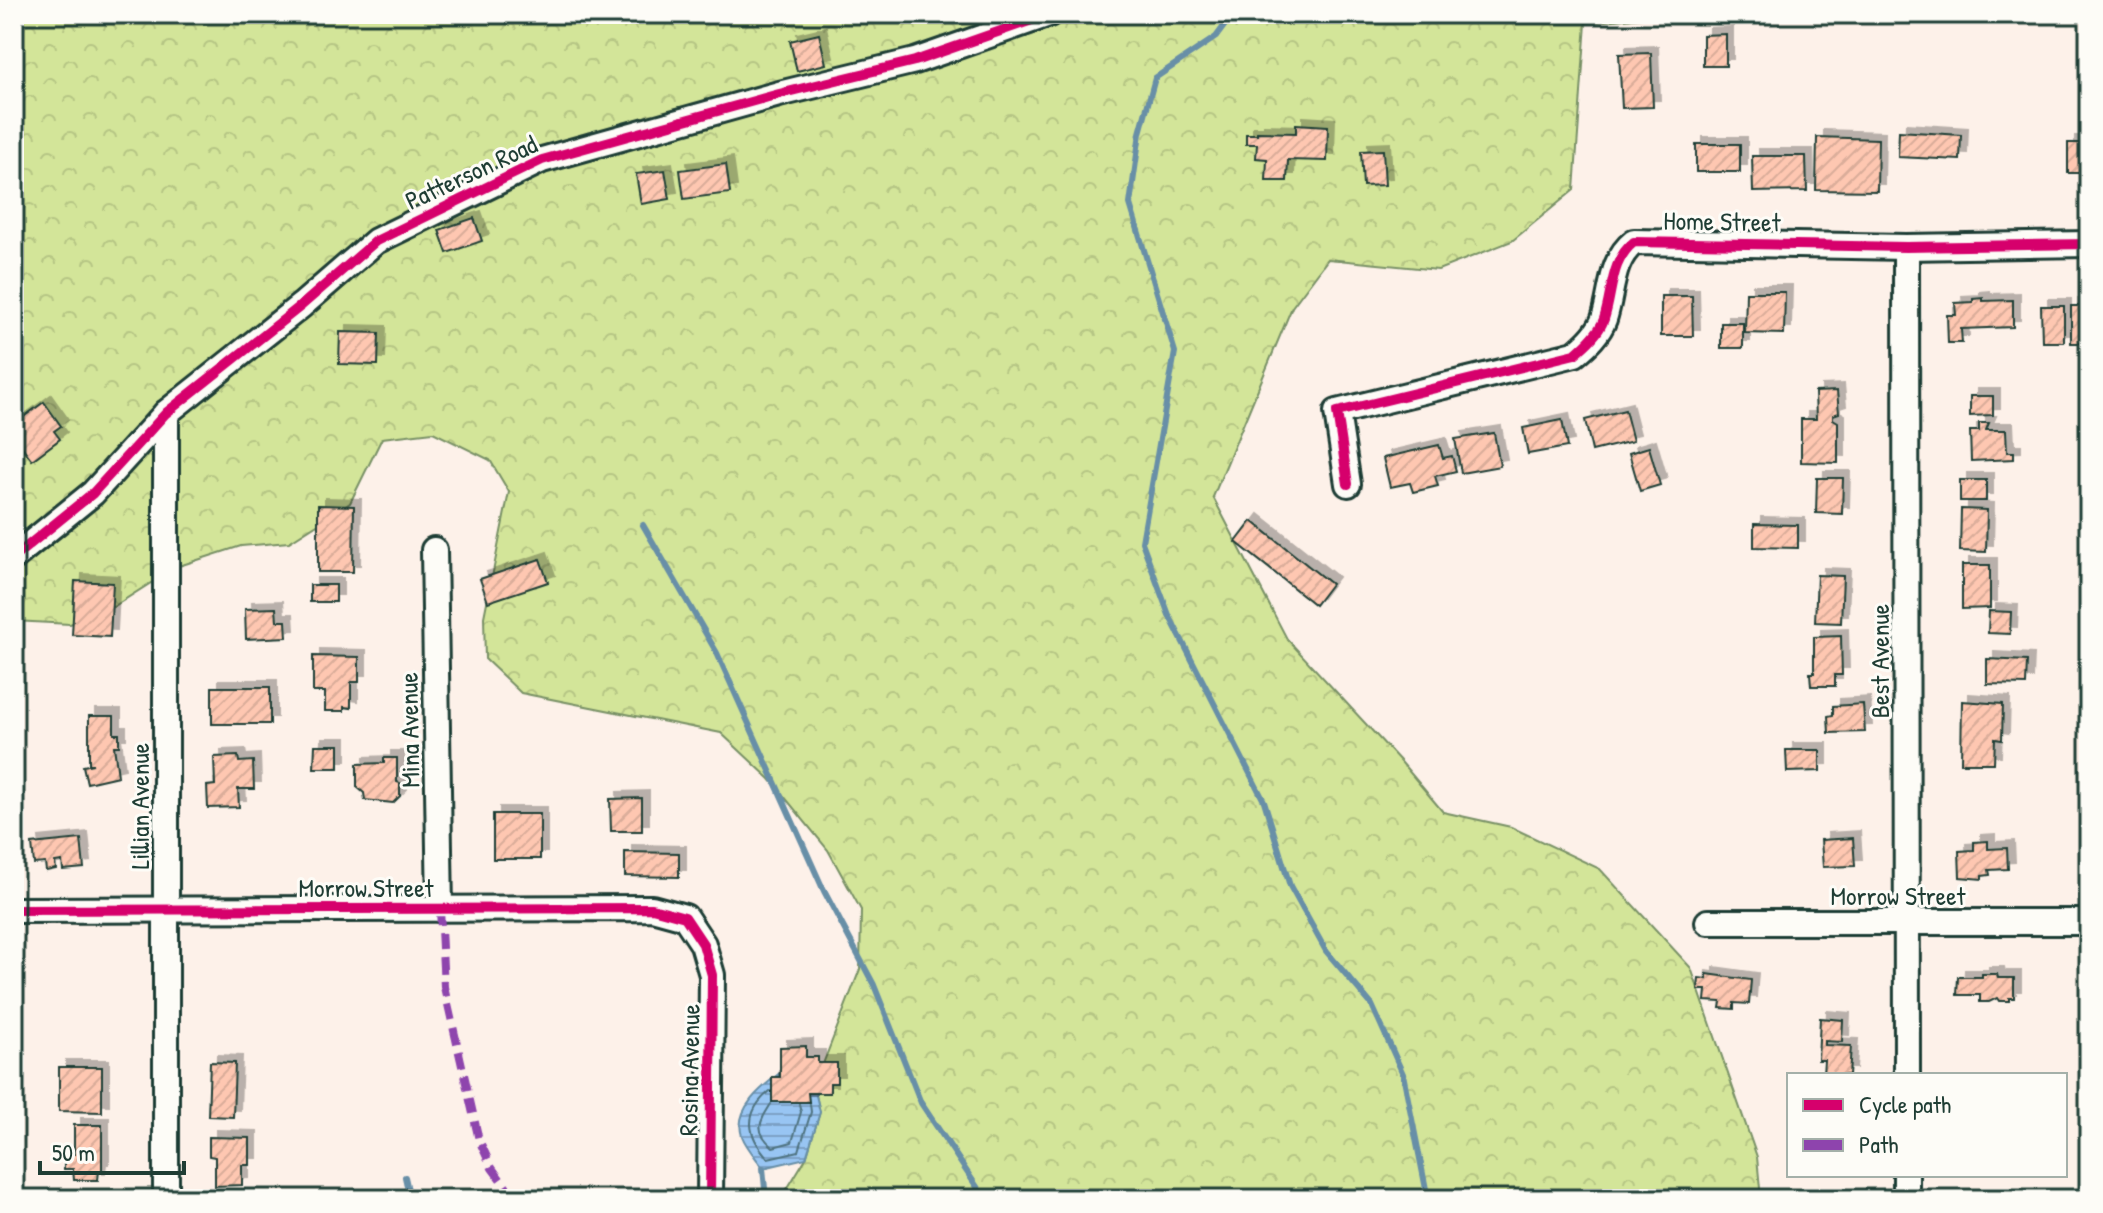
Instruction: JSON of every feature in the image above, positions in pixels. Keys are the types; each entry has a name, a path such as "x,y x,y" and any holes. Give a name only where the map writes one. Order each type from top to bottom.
{"street":[{"name":"Patterson Road","path":"14,557 93,493 166,413 302,305 376,241 542,160 779,94 915,61 1049,14"},
{"name":"Home Street","path":"1348,484 1337,412 1575,354 1590,341 1603,321 1616,267 1624,250 1634,242 1906,247 2089,244"},
{"name":"Best Avenue","path":"1906,247 1907,1073"},
{"name":"Lillian Avenue","path":"166,413 166,1199"},
{"name":"Mina Avenue","path":"434,550 440,909"},
{"name":"Morrow Street","path":"14,910 652,908 685,917 703,944"},
{"name":"Morrow Street","path":"1708,922 2089,922"},
{"name":"Rosina Avenue","path":"703,944 712,975 710,1199"},
{"path":"1906,1177 1906,1199"}],"green space":[{"path":"14,14 1670,14 1586,23 1574,190 1512,241 1438,270 1328,259 1292,307 1213,497 1287,639 1443,812 1511,827 1600,869 1691,968 1757,1157 1761,1199 781,1199 806,1158 820,1112 814,1087 860,969 861,910 828,850 770,779 721,733 521,693 485,659 484,617 509,492 490,460 433,432 382,438 350,503 289,542 241,546 176,567 113,607 70,624 14,621"}],"water":[{"path":"790,1065 814,1087 820,1112 806,1158 763,1168 742,1136 742,1114 755,1095"}],"building":[{"path":"917,14 952,14 952,18 919,25"},
{"path":"819,34 826,64 797,71 790,41"},
{"path":"1726,34 1726,66 1703,66 1703,35"},
{"path":"1651,53 1653,107 1622,108 1619,54"},
{"path":"1296,124 1328,126 1327,161 1288,160 1287,181 1266,181 1267,159 1256,158 1257,144 1246,144 1246,134 1296,133"},
{"path":"1899,131 1961,135 1960,160 1898,157"},
{"path":"1817,137 1878,139 1877,191 1816,190"},
{"path":"2068,143 2089,143 2087,173 2068,173"},
{"path":"1696,144 1740,144 1740,172 1696,172"},
{"path":"1383,150 1385,185 1363,186 1361,151"},
{"path":"1752,156 1806,156 1807,191 1753,192"},
{"path":"726,164 730,193 684,199 680,170"},
{"path":"665,170 670,199 641,204 636,174"},
{"path":"474,218 482,241 447,253 439,230"},
{"path":"1746,292 1785,292 1784,334 1745,333"},
{"path":"1661,296 1692,296 1693,336 1661,336"},
{"path":"1983,298 1983,301 2013,300 2013,327 1961,329 1962,343 1948,343 1947,315 1956,315 1955,303"},
{"path":"2041,306 2064,306 2064,342 2042,342"},
{"path":"2071,306 2089,306 2089,343 2071,343"},
{"path":"1721,323 1743,323 1743,348 1721,348"},
{"path":"340,332 379,333 378,365 339,364"},
{"path":"1837,391 1839,413 1833,415 1833,419 1838,422 1838,463 1801,462 1801,419 1816,419 1815,392"},
{"path":"1970,396 1993,396 1993,415 1970,416"},
{"path":"44,402 61,426 54,431 60,439 32,460 14,436 14,424"},
{"path":"1625,410 1633,441 1592,451 1585,420"},
{"path":"1562,420 1567,447 1528,454 1523,428"},
{"path":"1979,423 1989,423 1986,430 2006,430 2007,452 2014,452 2014,459 1971,461 1970,431 1979,431"},
{"path":"1494,433 1500,466 1461,473 1455,439"},
{"path":"1439,445 1443,458 1452,456 1456,471 1435,476 1438,486 1413,492 1410,483 1390,487 1383,458"},
{"path":"1649,447 1660,485 1640,491 1629,453"},
{"path":"1817,478 1843,478 1842,514 1816,513"},
{"path":"1960,480 1986,480 1986,501 1960,501"},
{"path":"318,505 354,506 353,572 318,572"},
{"path":"1961,509 1987,510 1986,552 1960,551"},
{"path":"1252,521 1331,584 1315,605 1236,542"},
{"path":"1754,524 1798,525 1798,548 1754,547"},
{"path":"540,559 548,582 488,602 480,579"},
{"path":"1962,565 1990,565 1990,608 1962,609"},
{"path":"1817,575 1843,576 1841,623 1815,622"},
{"path":"75,581 113,583 110,637 72,635"},
{"path":"310,585 336,585 336,602 310,602"},
{"path":"276,608 277,621 286,621 287,637 246,639 245,609"},
{"path":"1989,611 2011,612 2010,634 1988,633"},
{"path":"1841,636 1842,675 1835,675 1835,686 1811,686 1814,637"},
{"path":"313,656 359,657 359,682 351,682 351,708 325,711 325,692 313,692"},
{"path":"1987,659 2027,661 2026,685 1987,684"},
{"path":"212,687 270,687 270,724 212,724"},
{"path":"1962,701 2003,704 2002,740 1995,739 1994,763 1961,763"},
{"path":"1863,704 1865,732 1829,733 1828,716 1833,715 1833,706"},
{"path":"89,716 114,716 114,734 119,734 119,746 114,746 118,776 87,783 83,766 93,764 89,764"},
{"path":"315,745 339,745 339,768 314,768"},
{"path":"1786,750 1820,750 1820,771 1787,772"},
{"path":"238,756 239,762 253,761 254,789 238,789 239,807 208,808 207,786 215,785 214,757"},
{"path":"384,758 397,758 400,796 393,803 365,800 364,793 357,787 357,764 384,763"},
{"path":"642,798 642,831 611,831 610,799"},
{"path":"493,814 540,814 540,859 493,859"},
{"path":"1853,838 1855,866 1823,867 1821,840"},
{"path":"81,839 84,868 63,870 62,861 55,862 56,869 46,871 45,863 34,864 32,844"},
{"path":"1988,841 1988,849 2007,848 2008,869 1989,870 1990,875 1982,876 1982,879 1960,877 1959,851 1974,850 1974,842"},
{"path":"625,852 679,853 679,877 625,876"},
{"path":"1707,974 1751,980 1749,1004 1734,1003 1734,1009 1720,1008 1721,1002 1705,1001 1706,990 1698,990 1699,978 1707,979"},
{"path":"1982,974 2014,978 2014,998 1980,1002 1980,995 1957,995 1958,977 1982,977"},
{"path":"1820,1018 1843,1020 1842,1042 1825,1041 1825,1045 1851,1046 1849,1073 1823,1073 1824,1060 1818,1060"},
{"path":"806,1046 806,1057 818,1057 818,1063 837,1063 837,1083 830,1083 830,1093 808,1093 809,1102 772,1102 772,1077 780,1077 780,1047"},
{"path":"210,1062 235,1063 233,1117 208,1116"},
{"path":"59,1067 102,1067 102,1112 59,1111"},
{"path":"74,1125 102,1125 102,1171 99,1171 98,1180 74,1180 73,1169 64,1169 64,1154 74,1154"},
{"path":"209,1137 250,1138 250,1165 242,1165 242,1185 215,1186 215,1157 209,1156"}],"waterway":[{"path":"1233,14 1216,37 1155,78 1140,133 1130,204 1175,352 1142,542 1169,615 1264,801 1290,886 1326,951 1372,1005 1403,1074 1428,1199"},
{"path":"643,525 717,653 824,891 874,985 921,1103 985,1199"},
{"path":"763,1168 766,1199"},
{"path":"405,1177 410,1199"}],"marked path":[{"path":"440,909 444,987 479,1140 492,1168 515,1199"}],"cycle path":[{"path":"14,557 93,493 166,413 302,305 376,241 542,160 779,94 915,61 1049,14"},
{"path":"1348,484 1337,412 1575,354 1602,324 1616,268 1620,258 1634,242 1906,247 2089,244"},
{"path":"14,910 652,908 685,917 703,944 712,975 710,1199"}]}
